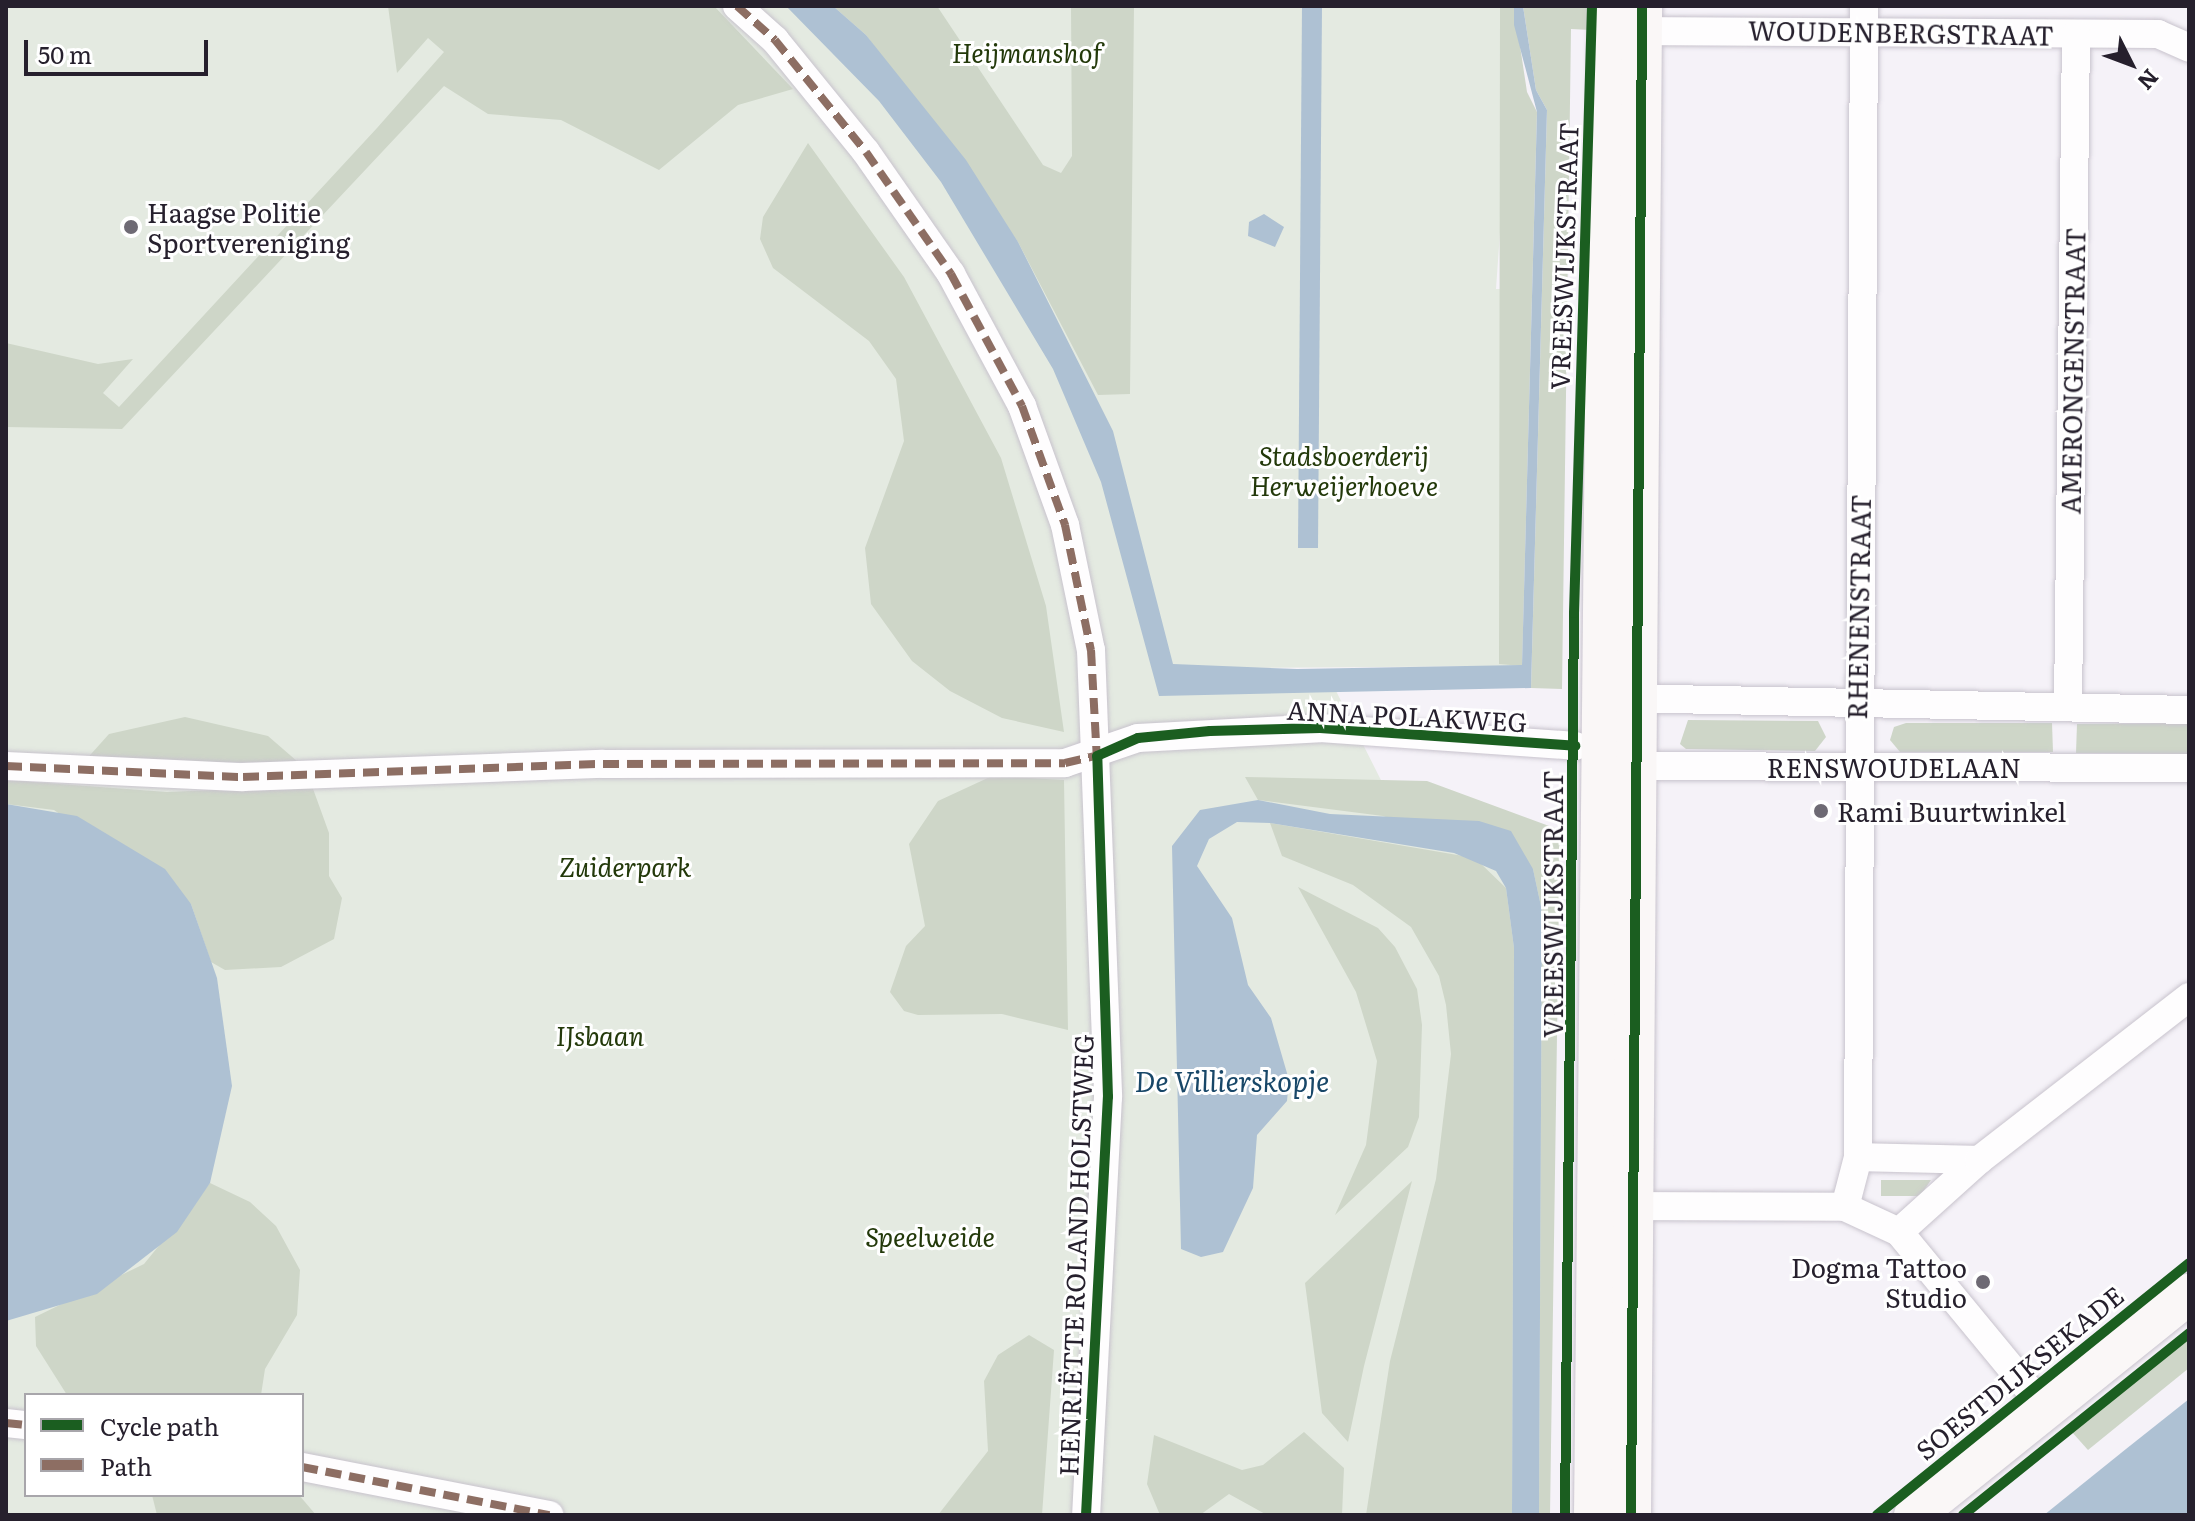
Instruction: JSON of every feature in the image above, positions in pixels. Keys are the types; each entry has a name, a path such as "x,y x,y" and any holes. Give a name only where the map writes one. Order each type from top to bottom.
{"main road":[{"name":"VREESWIJKSTRAAT","path":"1625,18 1618,698 1603,759 1614,1206 1631,1515"},
{"name":"VREESWIJKSTRAAT","path":"1594,1515 1614,1206"},
{"name":"SOESTDIJKSEKADE","path":"1914,1515 2189,1294"}],"street":[{"name":"HENRIËTTE ROLAND HOLSTWEG","path":"737,6 775,40 866,152 951,274 1022,406 1065,525 1091,650 1108,1097 1086,1515"},
{"name":"WOUDENBERGSTRAAT","path":"1625,18 1864,18 2076,34 2158,34 2189,48"},
{"name":"RHENENSTRAAT","path":"1845,1207 1858,1157 1856,767 1864,18"},
{"name":"AMERONGENSTRAAT","path":"2068,707 2076,34"},
{"path":"1618,698 1857,706 2189,710"},
{"name":"ANNA POLAKWEG","path":"6,766 243,777 603,764 1065,763 1097,756 1138,738 1224,730 1320,728 1603,759"},
{"name":"RENSWOUDELAAN","path":"1603,759 1856,767 2189,768"},
{"path":"1899,1232 1979,1160 2189,997"},
{"path":"1858,1157 1979,1160"},
{"path":"1614,1206 1845,1207 1899,1232 2045,1409"},
{"path":"304,1467 549,1515"}],"green space":[{"name":"Zuiderpark","path":"6,6 1516,6 1496,289 1531,289 1522,666 1218,668 1332,683 1389,796 1551,831 1546,1515 6,1515"}],"shaded area":[{"path":"388,6 714,6 793,89 738,105 659,170 561,120 488,114 444,86 122,429 6,427 6,343 98,364 133,359 103,393 119,407 377,128 444,52 428,38 397,73"},
{"path":"833,6 937,6 1043,165 1061,173 1072,156 1071,6 1134,6 1130,394 1098,395 1018,242 866,35"},
{"path":"1500,6 1514,6 1527,92 1537,112 1522,666 1499,664"},
{"path":"1523,6 1592,6 1591,30 1571,29 1562,689 1531,688 1547,110 1536,90"},
{"path":"808,143 904,277 1001,458 1046,606 1064,732 1002,718 950,691 912,661 871,604 865,548 904,441 896,379 869,341 773,268 760,239 763,217"},
{"path":"185,717 268,736 298,762 83,763 109,734"},
{"path":"1688,720 1818,721 1826,737 1815,751 1686,749 1680,744"},
{"path":"1906,723 2052,723 2053,752 1900,752 1890,740 1894,727"},
{"path":"2189,723 2189,754 2076,753 2077,724"},
{"path":"992,776 1064,780 1068,1030 1002,1014 918,1015 904,1011 890,992 906,946 925,926 909,844 938,801"},
{"path":"1245,777 1427,781 1560,830 1550,1515 1539,1515 1542,911 1533,869 1383,816 1258,800"},
{"path":"6,780 167,792 312,786 329,833 329,876 342,898 334,939 281,967 225,970 211,962 191,904 54,810 6,804"},
{"path":"1270,823 1475,858 1506,888 1514,948 1512,1515 1366,1515 1390,1361 1436,1179 1451,1054 1446,1005 1439,976 1411,927 1353,885 1282,856"},
{"path":"1298,887 1378,928 1395,947 1417,989 1422,1025 1419,1117 1408,1147 1335,1215 1366,1145 1377,1061 1356,992"},
{"path":"1881,1180 1931,1180 1920,1196 1881,1196"},
{"path":"1412,1181 1364,1366 1348,1442 1322,1413 1305,1283"},
{"path":"210,1183 250,1202 276,1226 300,1270 297,1315 265,1369 261,1393 66,1393 36,1346 35,1317 144,1264"},
{"path":"1029,1335 1054,1350 1042,1515 938,1515 988,1451 984,1381 998,1355"},
{"path":"2189,1337 2189,1368 2088,1450 2071,1431"},
{"path":"1304,1432 1344,1468 1342,1515 1267,1515 1229,1494 1200,1515 1160,1515 1147,1484 1154,1435 1242,1470 1263,1465"},
{"path":"152,1497 301,1497 316,1515 157,1515"}],"water":[{"path":"786,6 833,6 866,35 966,160 1018,242 1113,431 1173,664 1297,669 1522,665 1537,112 1514,25 1514,6 1523,6 1536,90 1547,110 1531,688 1159,696 1101,482 1053,369 941,182 879,101"},
{"path":"1302,6 1322,6 1318,548 1298,548"},
{"path":"1264,214 1284,227 1275,247 1248,236 1249,222"},
{"name":"De Villierskopje","path":"1258,800 1330,814 1479,821 1511,831 1533,869 1542,911 1539,1515 1512,1515 1514,948 1506,888 1496,871 1454,853 1270,823 1237,822 1209,839 1197,866 1232,918 1248,985 1271,1018 1289,1080 1287,1101 1257,1135 1253,1188 1223,1252 1201,1257 1181,1249 1172,846 1200,810"},
{"path":"6,804 77,816 165,869 191,904 217,978 232,1086 210,1183 177,1232 97,1294 6,1321"},
{"path":"2189,1399 2189,1515 2044,1515 2126,1449"}],"marked path":[{"path":"737,6 775,40 866,152 951,274 1022,406 1065,525 1091,650 1097,761"},
{"path":"6,766 243,777 603,764 1065,763 1103,754"},
{"path":"6,1423 24,1425"},
{"path":"304,1467 549,1515"}],"cycle path":[{"path":"1565,1515 1574,613 1592,6"},
{"path":"1631,1515 1642,6"},
{"path":"1086,1515 1108,1097 1097,756 1138,738 1210,731 1320,728 1575,746"},
{"path":"1877,1515 2189,1263"},
{"path":"1963,1515 2189,1333"}],"place":[{"name":"Haagse Politie Sportvereniging","path":"131,227"},
{"name":"Rami Buurtwinkel","path":"1821,811"},
{"name":"Dogma Tattoo Studio","path":"1983,1282"}],"park label":[{"name":"Heijmanshof","path":"1027,52"},
{"name":"Stadsboerderij Herweijerhoeve","path":"1344,470"},
{"name":"IJsbaan","path":"600,1035"},
{"name":"Speelweide","path":"930,1236"}]}
